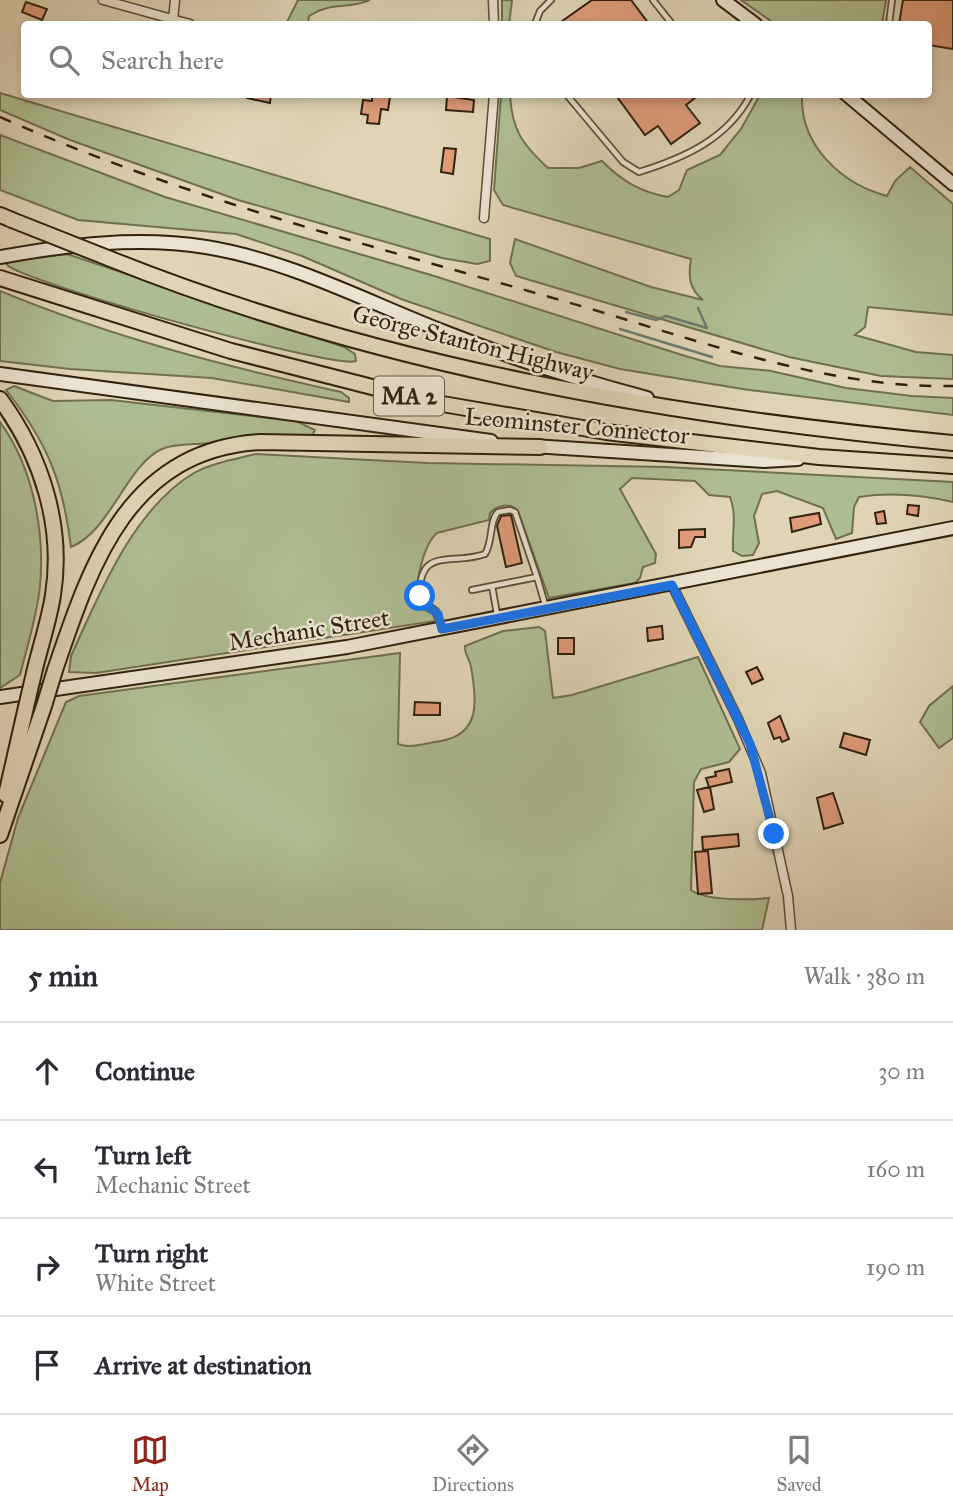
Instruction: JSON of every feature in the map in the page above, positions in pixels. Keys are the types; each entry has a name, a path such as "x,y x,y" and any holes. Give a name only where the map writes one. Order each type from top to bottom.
{"highway":[{"name":"George Stanton Highway","path":"6,217 108,258 217,296 372,343 542,385 718,417 953,443"},
{"name":"MA 2","path":"5,280 231,351 431,402 606,432 819,457 953,466"},
{"path":"0,399 13,417 38,465 53,528 52,596 0,821"},
{"path":"0,835 86,579 116,527 148,490 192,458 216,449 260,442 540,447"}],"main road":[{"path":"723,0 751,21"},
{"path":"851,98 953,184"},
{"name":"Leominster Connector","path":"0,257 91,243 138,242 205,247 258,258 319,278 444,332 515,358 615,390 718,417"},
{"name":"Leominster Connector","path":"0,374 540,447 764,461 819,457"},
{"name":"Mechanic Street","path":"0,697 346,647 953,528"}],"street":[{"path":"103,0 177,21"},
{"path":"173,20 176,0"},
{"path":"493,0 494,21"},
{"path":"484,218 494,98"},
{"path":"672,585 750,744 768,803 789,903 791,930"}],"lane":[{"path":"536,21 540,10 551,0"},
{"path":"653,0 670,21"},
{"path":"889,21 892,0"},
{"path":"569,98 623,162 639,172 680,159 716,138 748,98"},
{"path":"442,629 436,611 420,599 424,570 430,562 438,560 485,555 491,541 495,513 510,510 516,512 546,609"},
{"path":"472,590 537,576"},
{"path":"492,586 498,618"}],"green space":[{"path":"298,0 370,0 318,11 309,16 308,21 288,21"},
{"path":"502,0 512,0 509,21 502,21"},
{"path":"741,0 886,0 882,21 771,21"},
{"path":"0,93 490,239 490,261 477,264 442,258 238,200 70,140 0,110"},
{"path":"501,98 510,98 513,118 520,136 548,168 579,168 602,161 632,185 668,197 679,190 687,170 720,155 741,129 758,98 802,98 808,131 816,146 827,160 854,182 887,196 895,181 910,167 953,204 953,315 868,307 865,327 855,335 916,352 953,355 953,379 881,376 789,357 516,276 510,263 515,239 651,287 703,300 691,282 691,259 503,205 494,190"},
{"path":"0,135 165,197 431,275 682,355 720,366 771,371 846,388 953,398 953,415 749,390 620,369 556,352 401,299 302,256 236,234 78,220 0,190"},
{"path":"67,254 344,347 355,354 356,361 295,352 181,323 67,289 7,265 8,260"},
{"path":"0,291 84,323 168,349 341,392 349,398 349,402 212,378 70,369 0,361"},
{"path":"14,386 53,401 111,400 296,421 315,430 312,436 179,445 162,449 138,469 97,527 85,539 71,547 58,482 32,427 6,390"},
{"path":"0,422 21,459 28,479 38,522 41,565 37,609 20,675 0,688"},
{"path":"256,454 427,463 666,467 953,482 953,502 906,495 859,497 854,507 852,533 836,539 823,508 777,491 762,494 754,516 759,543 753,555 742,556 733,551 734,517 730,497 709,495 695,481 632,478 620,489 656,554 655,563 643,567 640,578 635,583 549,598 518,511 511,506 504,506 490,513 489,520 437,533 427,547 417,586 416,603 433,614 435,621 96,673 69,672 71,656 106,581 120,555 153,508 172,489 194,473 216,464"},
{"path":"539,627 545,631 553,698 572,695 698,657 740,749 729,762 701,769 694,782 691,890 717,898 769,898 762,930 0,930 0,883 18,818 66,702 79,696 400,653 398,744 419,745 454,737 470,723 475,703 465,646 503,631"},
{"path":"953,686 953,738 939,748 920,722 929,706"}],"building":[{"path":"592,0 631,0 647,21 562,21"},
{"path":"903,0 953,0 953,49 932,46 932,21 900,21"},
{"path":"26,2 47,9 42,20 22,12"},
{"path":"247,98 271,98 270,103"},
{"path":"372,98 390,98 388,110 381,109 379,124 367,123 368,115 361,114 363,100 372,101"},
{"path":"447,98 474,100 473,112 446,110"},
{"path":"618,98 695,98 686,105 700,123 671,144 658,126 645,135"},
{"path":"444,148 456,149 453,174 441,172"},
{"path":"908,505 919,506 918,516 907,514"},
{"path":"884,511 886,523 877,524 875,513"},
{"path":"819,513 821,524 792,532 790,518"},
{"path":"511,515 522,563 506,567 497,526 501,516"},
{"path":"705,529 705,537 695,537 691,547 679,548 679,530"},
{"path":"662,626 663,639 648,641 647,628"},
{"path":"558,638 574,638 574,654 558,654"},
{"path":"757,667 763,679 752,684 746,672"},
{"path":"415,702 440,703 440,715 414,715"},
{"path":"780,716 789,739 782,742 780,737 774,739 768,723"},
{"path":"844,733 870,740 866,755 840,747"},
{"path":"729,769 732,782 710,787 714,809 704,812 697,790 709,787 706,778 716,776 715,772"},
{"path":"833,793 843,823 824,829 817,798"},
{"path":"738,834 739,846 703,850 702,837"},
{"path":"708,851 712,893 698,894 695,852"}],"waterway":[{"path":"626,312 656,320 666,316 707,328 698,308"},
{"path":"620,329 712,357"}],"railway":[{"path":"0,117 69,146 209,197 709,345 807,370 856,379 905,385 953,386"}],"route":[{"path":"420,596 421,601 438,614 442,629 672,585 750,744 761,773 774,834"}]}
